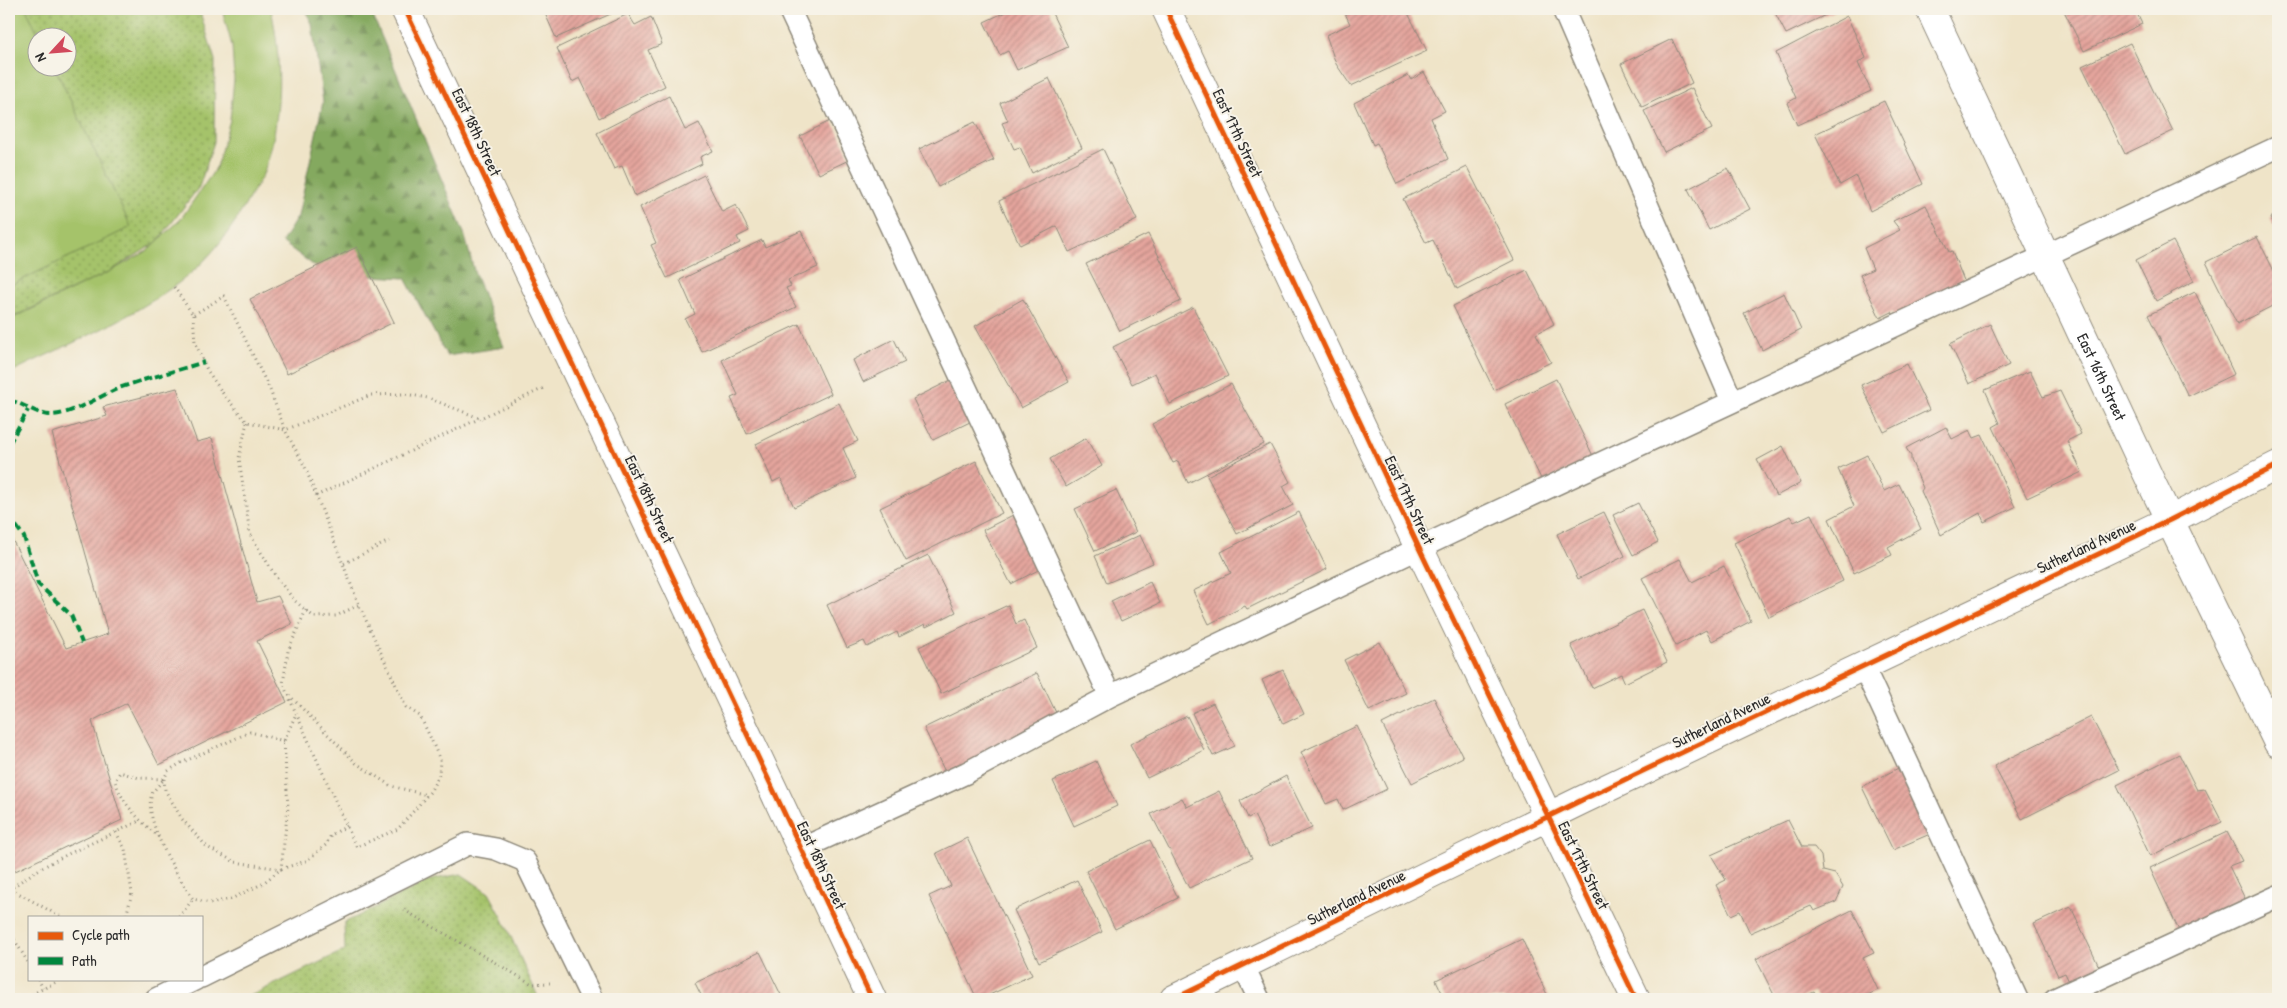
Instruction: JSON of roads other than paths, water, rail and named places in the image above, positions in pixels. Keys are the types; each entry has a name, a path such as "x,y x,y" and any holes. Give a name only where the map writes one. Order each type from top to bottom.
{"street":[{"name":"East 18th Street","path":"405,9 872,999"},
{"name":"East 17th Street","path":"1166,9 1419,548 1636,999"},
{"name":"East 16th Street","path":"1930,9 2170,520 2278,743"},
{"name":"Sutherland Avenue","path":"1174,999 1547,817 2170,520 2278,465"}],"lane":[{"path":"789,9 1110,696"},
{"path":"1562,9 1732,401"},
{"path":"801,849 966,773 1110,696 1419,548 2278,147"},
{"path":"1863,666 2017,999"},
{"path":"202,977 468,844 496,849 525,861 588,991"},
{"path":"2055,999 2278,896"},
{"path":"1243,966 1258,999"},
{"path":"156,999 194,980"}]}
